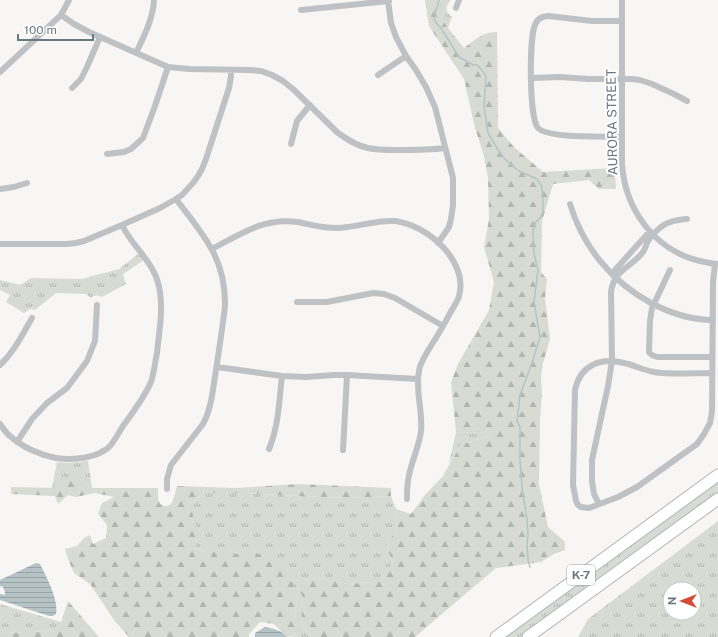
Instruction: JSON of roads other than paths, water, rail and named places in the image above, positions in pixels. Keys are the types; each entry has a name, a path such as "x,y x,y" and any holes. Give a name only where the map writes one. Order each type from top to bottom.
{"highway":[{"name":"K-7","path":"496,637 718,475"},
{"name":"K-7","path":"528,637 718,500"}],"street":[{"path":"0,72 61,15 69,0"},
{"path":"136,53 150,22 154,0"},
{"path":"301,10 389,0 391,22 394,33 432,100 440,125 452,178 453,213 448,227 438,243"},
{"path":"456,8 459,0"},
{"name":"AURORA STREET","path":"622,0 622,168 625,186 634,210 651,233 660,241 681,255 716,264"},
{"path":"61,15 82,29 168,67 184,69 254,70 272,75 288,84 338,133 351,142 362,146 381,150 431,150 445,148"},
{"path":"622,21 592,21 549,16 539,18 533,30 531,54 534,120 539,128 544,132 559,134 622,137"},
{"path":"72,88 81,79 100,37"},
{"path":"378,75 406,56"},
{"path":"107,154 124,152 131,149 143,138 168,67"},
{"path":"0,244 67,244 84,241 160,208 182,195 195,180 206,159 229,88 231,70"},
{"path":"531,78 560,77 640,80 687,101"},
{"path":"290,144 297,121 310,105"},
{"path":"0,189 26,183"},
{"path":"167,489 167,479 171,465 207,417 225,306 223,279 212,249 176,199"},
{"path":"570,204 576,222 593,252 599,261 616,278 636,294 671,312 702,320 713,320"},
{"path":"616,278 615,270 651,233 668,223 676,220 687,219"},
{"path":"212,249 255,227 273,222 298,222 324,228 344,228 382,221 396,222 418,228 448,252 457,269 460,280 459,297 422,361 418,371 421,430 407,482 407,499"},
{"path":"0,424 9,436 17,442 48,456 66,460 93,456 108,449 142,399 151,382 156,358 162,315 160,292 154,270 130,239 122,225"},
{"path":"599,504 594,494 592,460 612,361 612,286 616,278 625,267 637,259 645,248 651,233"},
{"path":"645,248 652,242 660,241"},
{"path":"712,373 661,373 624,362 612,361 603,361 591,365 579,378 575,390 572,478 574,496 578,505 589,508 618,497 637,487 697,444 704,434 710,423 712,412 713,282 716,264"},
{"path":"670,270 651,312 650,352 654,356 658,357 712,357"},
{"path":"297,302 327,302 374,293 384,294 400,300 443,326"},
{"path":"17,442 32,419 46,403 67,388 88,361 95,341 96,305"},
{"path":"0,365 12,352 32,318"},
{"path":"216,366 282,376 306,377 347,375 418,379"},
{"path":"343,450 347,375"},
{"path":"269,449 276,427 282,376"}],"waterway":[{"path":"439,0 434,18 436,23 441,28 459,57 473,65 477,65 486,76 484,106 488,133 501,155 519,171 537,179 542,187 543,211 541,217 535,223 533,231 534,254 538,270 534,302 540,337 520,395 517,421 520,427 522,488 527,519 527,544 530,567"}]}
